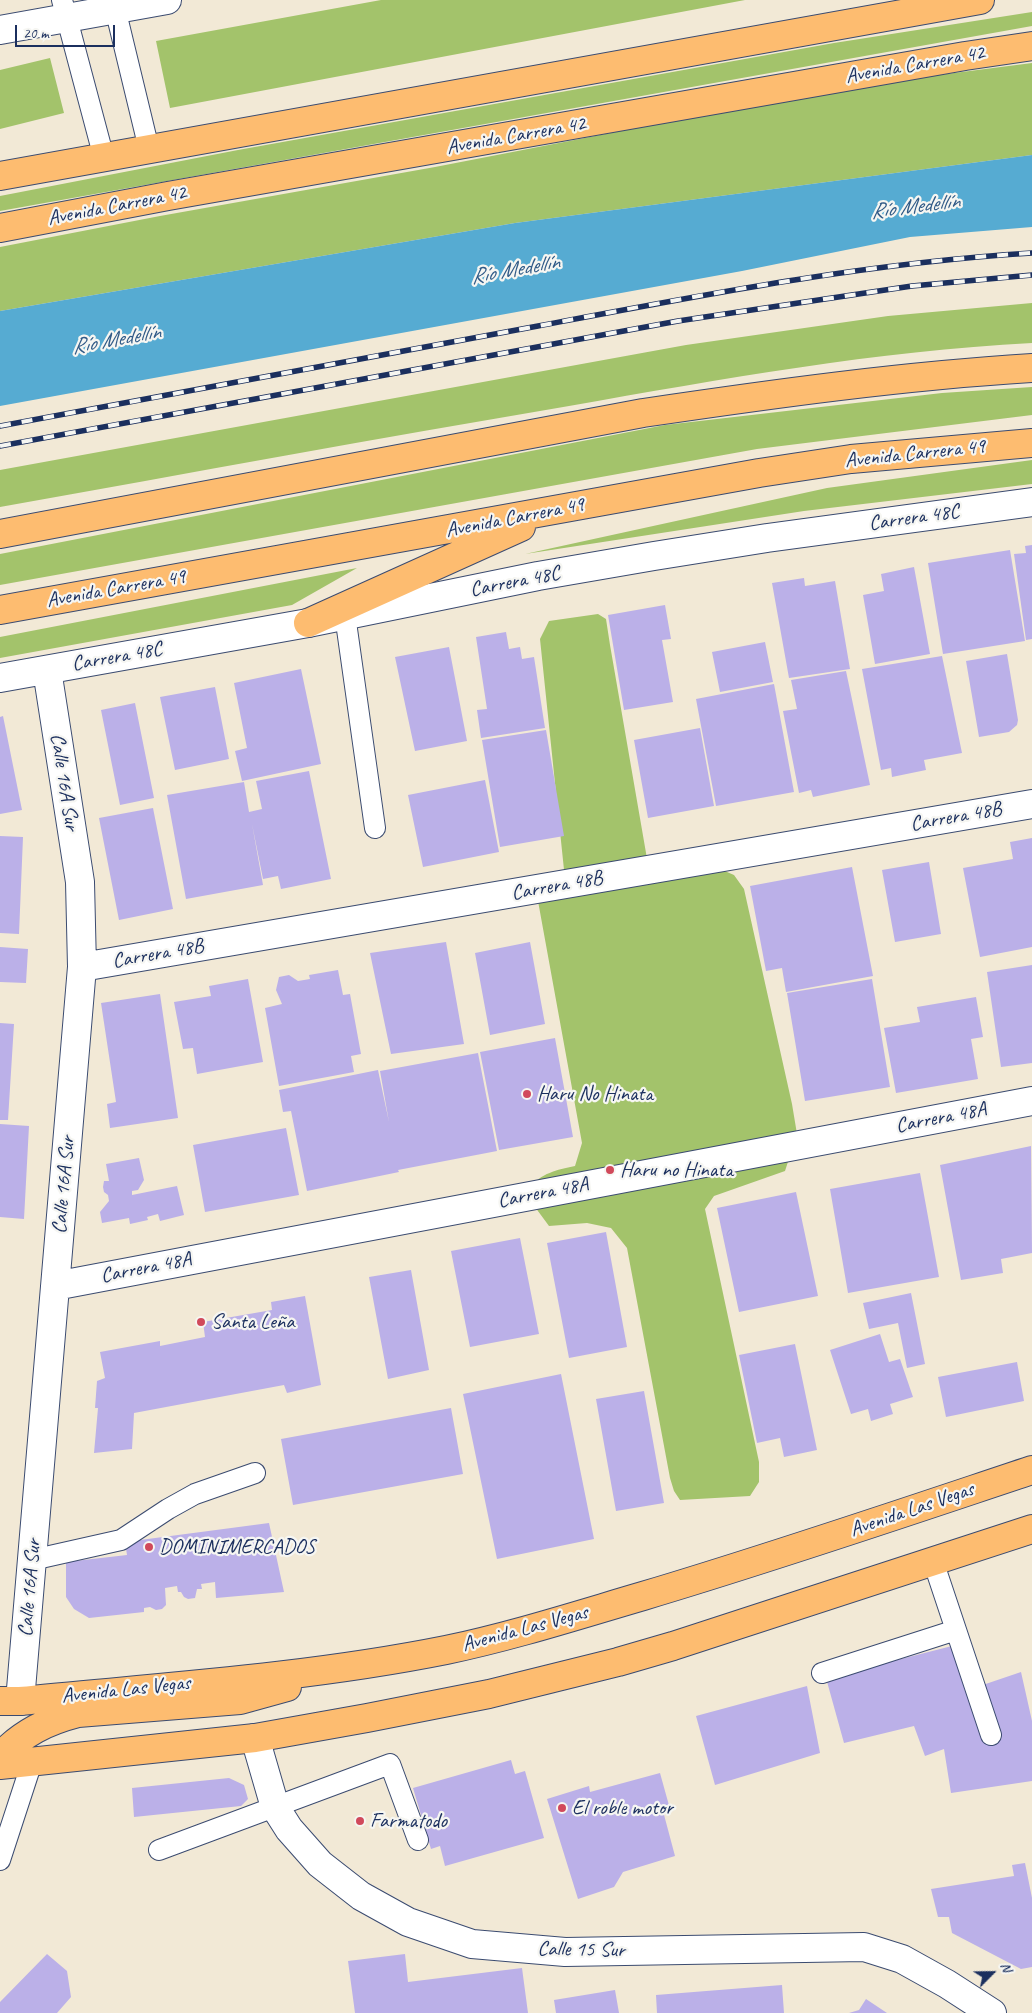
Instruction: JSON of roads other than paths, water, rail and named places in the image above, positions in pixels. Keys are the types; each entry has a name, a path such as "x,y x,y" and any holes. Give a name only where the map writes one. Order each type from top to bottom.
{"main road":[{"path":"0,176 980,0"},
{"name":"Avenida Carrera 42","path":"0,228 178,194 964,56 1032,46"},
{"path":"0,534 643,413 766,396 1032,368"},
{"name":"Avenida Carrera 49","path":"0,610 759,473 851,459 1032,443"},
{"path":"308,623 560,509"},
{"name":"Avenida Las Vegas","path":"10,1701 376,1664 520,1632 755,1563 1032,1470"},
{"path":"0,1765 255,1738 489,1694 618,1662 1032,1529"},
{"path":"0,1757 9,1747 31,1730 55,1719 78,1713 240,1700 376,1664"}],"street":[{"path":"0,30 64,9 167,0"},
{"name":"Carrera 48C","path":"0,678 308,623 538,576 654,556 786,535 1032,502"},
{"name":"Calle 16A Sur","path":"10,1701 32,1560 82,967 80,882 47,670"},
{"name":"Carrera 48B","path":"82,967 1032,804"},
{"name":"Carrera 48A","path":"55,1286 1032,1101"},
{"name":"Calle 15 Sur","path":"255,1738 275,1807 289,1829 320,1864 361,1896 408,1922 472,1944 565,1952 864,1947 902,1959 947,1984 992,2013"}],"lane":[{"path":"114,5 149,149"},
{"path":"64,9 104,158"},
{"path":"345,616 375,828"},
{"path":"32,1560 121,1540 168,1509 195,1494 255,1473"},
{"path":"933,1562 991,1735"},
{"path":"822,1673 956,1630"},
{"path":"0,1860 32,1762"},
{"path":"159,1850 390,1764 418,1840"}],"water":[{"name":"Río Medellín","path":"1032,155 1032,227 910,237 742,271 0,406 0,311 515,223"}],"railway":[{"path":"0,426 722,292 907,264 1032,253"},
{"path":"0,446 678,321 912,286 1032,275"}],"place":[{"name":"Haru No Hinata","path":"527,1094"},
{"name":"Haru no Hinata","path":"610,1170"},
{"name":"Santa Leña","path":"201,1322"},
{"name":"DOMINIMERCADOS","path":"149,1547"},
{"name":"El roble motor","path":"562,1808"},
{"name":"Farmatodo","path":"360,1821"}]}
